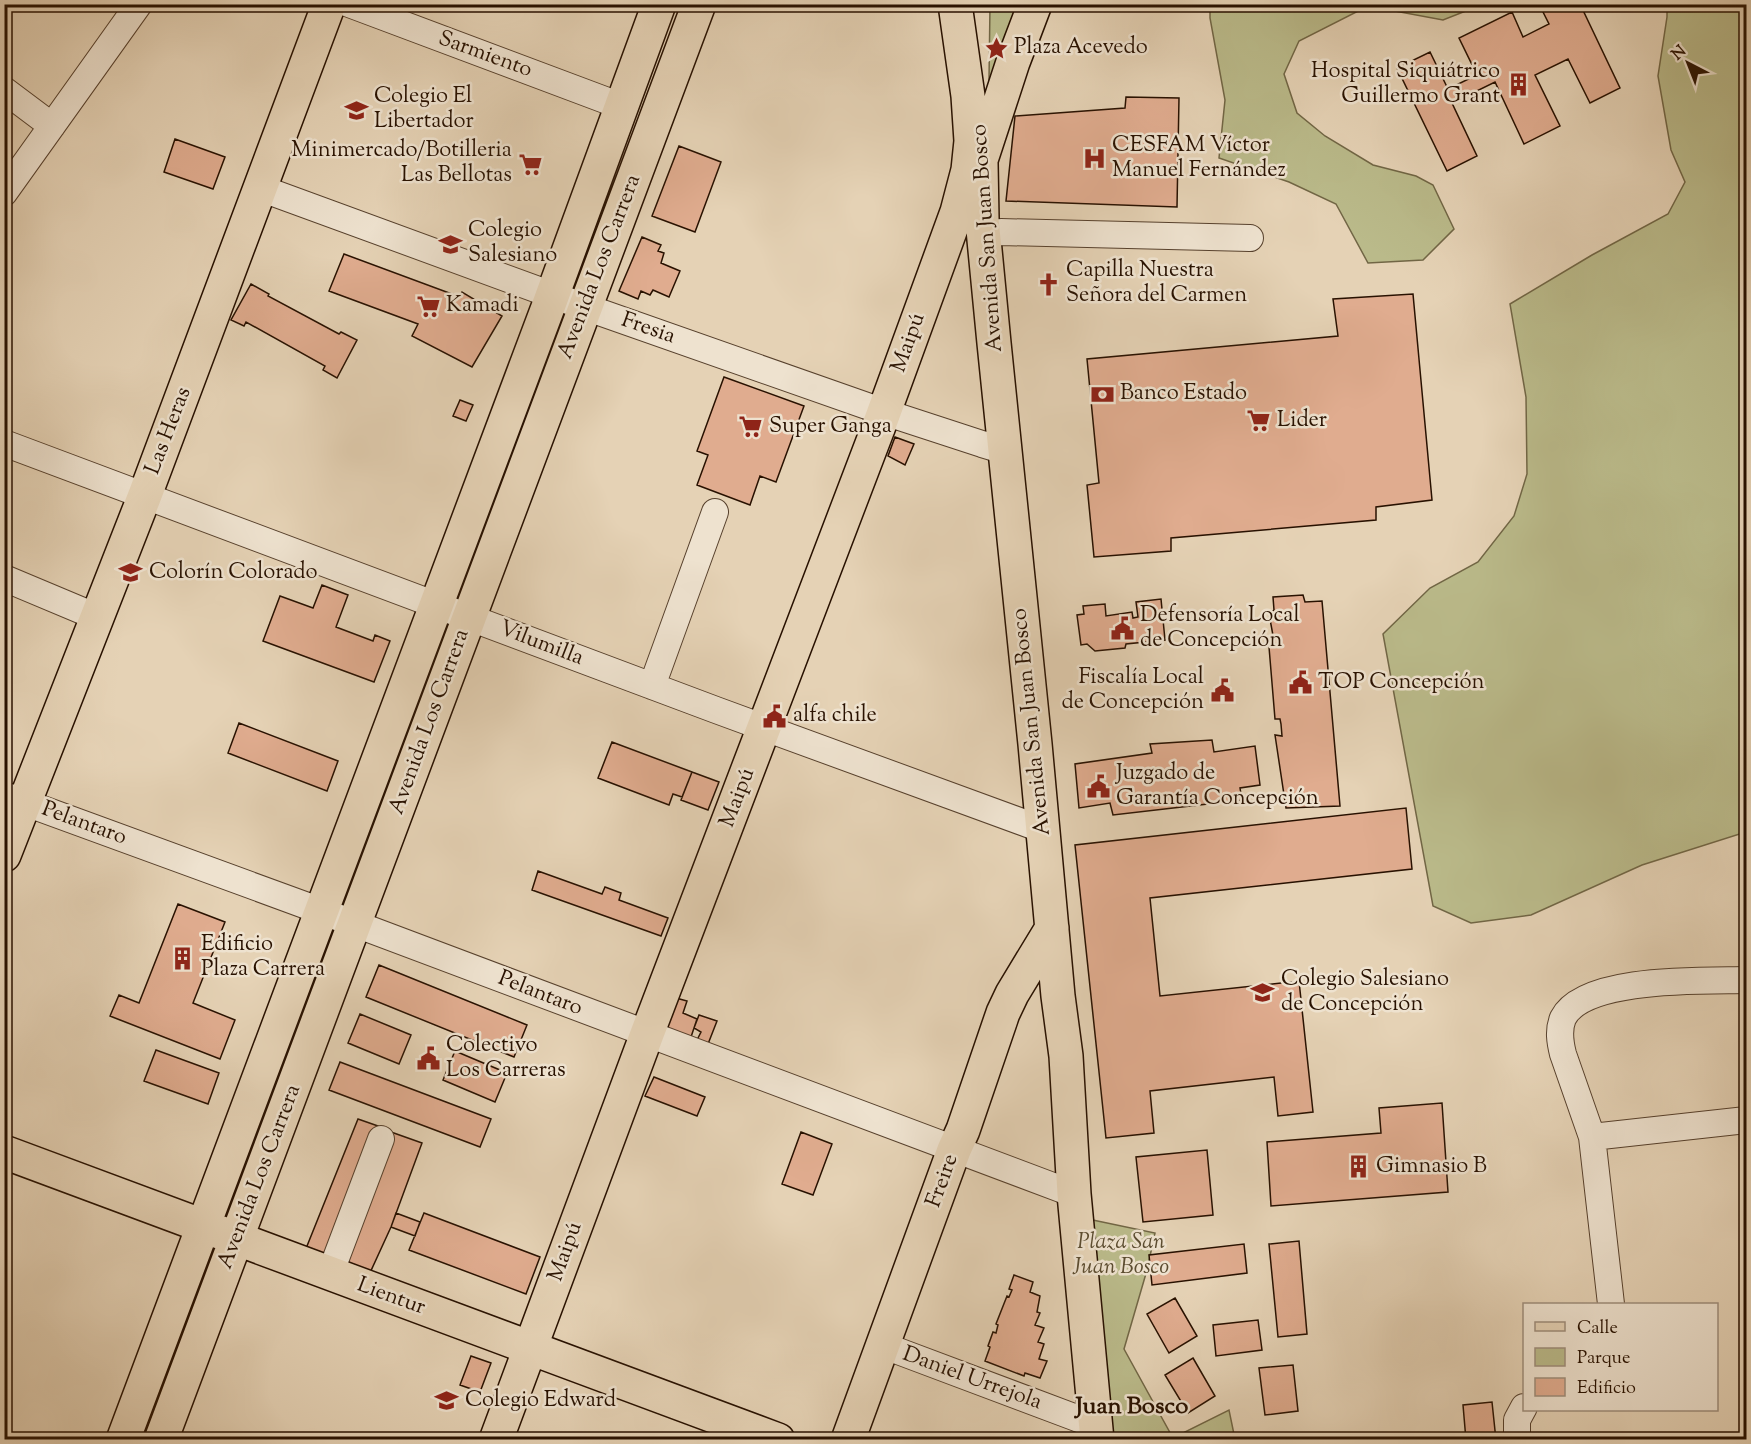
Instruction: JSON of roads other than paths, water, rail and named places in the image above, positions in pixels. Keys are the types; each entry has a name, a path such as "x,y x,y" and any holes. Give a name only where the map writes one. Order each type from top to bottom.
{"main road":[{"name":"Las Heras","path":"4,855 14,799 97,617 329,4"},
{"name":"Avenida Los Carrera","path":"123,1440 437,605 659,4"},
{"name":"Avenida Los Carrera","path":"161,1440 699,4"},
{"name":"Avenida San Juan Bosco","path":"955,4 976,157 1044,830 1066,1056 1074,1194 1096,1432"},
{"name":"Avenida San Juan Bosco","path":"974,4 980,105 976,157"},
{"name":"Maipú","path":"496,1440 647,1034 884,412 957,212 968,170 976,157 1035,4"},
{"path":"944,248 960,238 984,234"},
{"name":"Freire","path":"848,1440 963,1130 1003,1013 1052,928"},
{"name":"Lientur","path":"4,1152 777,1440"}],"street":[{"path":"4,194 139,4"},
{"name":"Sarmiento","path":"349,4 621,106"},
{"path":"4,90 52,126"},
{"name":"Fresia","path":"260,188 585,307 884,412 992,447 1004,447"},
{"path":"984,234 1001,232 1250,238"},
{"name":"Vilumilla","path":"4,443 1044,830"},
{"path":"652,686 715,512"},
{"path":"4,578 97,617"},
{"name":"Pelantaro","path":"14,799 321,911 1074,1194"},
{"path":"1611,1303 1593,1137 1563,1054 1560,1028 1563,1019 1568,1011 1588,998 1623,987 1651,983 1746,980"},
{"path":"1593,1137 1746,1120"},
{"path":"330,1274 381,1139"},
{"name":"Daniel Urrejola","path":"882,1345 1096,1432"},
{"path":"1516,1440 1517,1420 1523,1409"}],"place":[{"name":"Plaza Acevedo","path":"996,48"},
{"name":"Hospital Siquiátrico Guillermo Grant","path":"1518,85"},
{"name":"Colegio El Libertador","path":"356,110"},
{"name":"CESFAM Víctor Manuel Fernández","path":"1094,159"},
{"name":"Minimercado/Botilleria Las Bellotas","path":"530,164"},
{"name":"Colegio Salesiano","path":"450,244"},
{"name":"Capilla Nuestra Señora del Carmen","path":"1048,284"},
{"name":"Kamadi","path":"428,306"},
{"name":"Banco Estado","path":"1102,394"},
{"name":"Lider","path":"1259,421"},
{"name":"Super Ganga","path":"751,427"},
{"name":"Colorín Colorado","path":"131,573"},
{"name":"Defensoría Local de Concepción","path":"1122,629"},
{"name":"TOP Concepción","path":"1300,683"},
{"name":"Fiscalía Local de Concepción","path":"1222,691"},
{"name":"alfa chile","path":"775,716"},
{"name":"Juzgado de Garantía Concepción","path":"1098,787"},
{"name":"Edificio Plaza Carrera","path":"183,958"},
{"name":"Colegio Salesiano de Concepción","path":"1263,993"},
{"name":"Colectivo Los Carreras","path":"428,1059"},
{"name":"Gimnasio B","path":"1358,1167"},
{"name":"Colegio Edward","path":"447,1401"}],"district":[{"name":"Juan Bosco","path":"1132,1407"}],"park label":[{"name":"Plaza San Juan Bosco","path":"1121,1256"}]}
